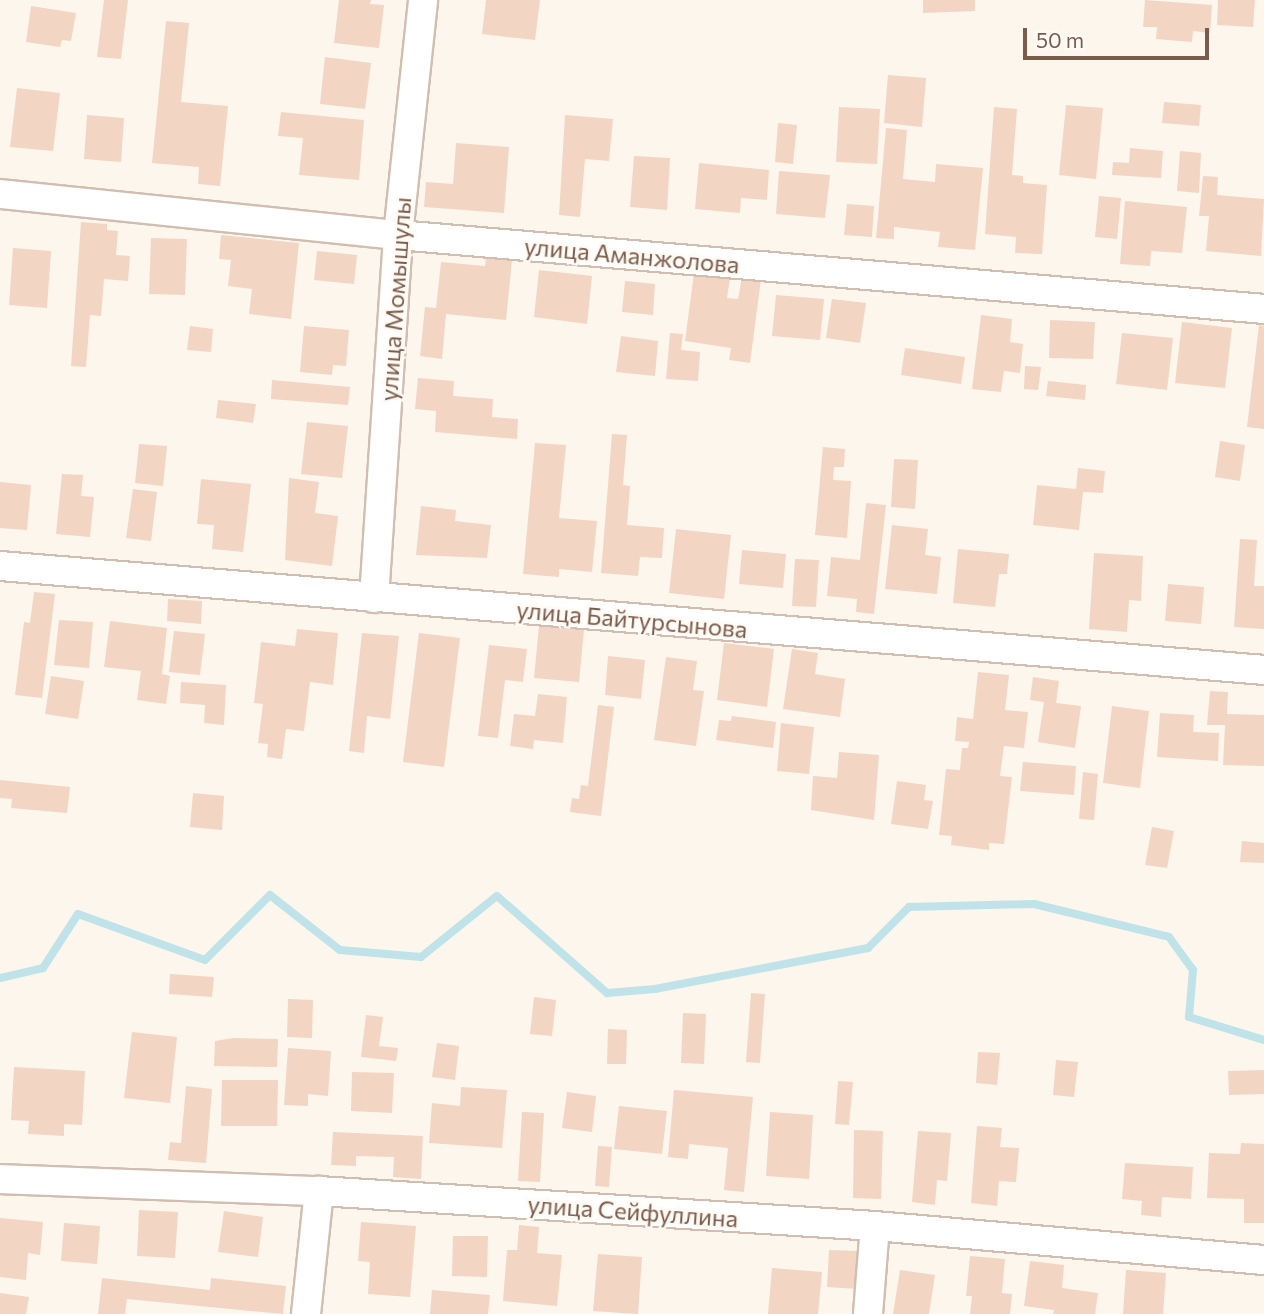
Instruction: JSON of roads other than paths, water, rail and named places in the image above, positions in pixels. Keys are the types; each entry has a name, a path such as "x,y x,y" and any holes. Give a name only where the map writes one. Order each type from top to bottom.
{"street":[{"name":"улица Момышулы","path":"374,598 398,235 423,0"},
{"name":"улица Аманжолова","path":"0,194 398,235 1264,309"},
{"name":"улица Байтурсынова","path":"0,566 1264,670"},
{"name":"улица Сейфуллина","path":"0,1179 319,1191 876,1226 1264,1259"},
{"path":"306,1314 319,1191"},
{"path":"868,1314 876,1226"}],"waterway":[{"path":"0,978 43,968 78,914 205,960 270,895 340,950 421,957 497,896 607,993 655,989 868,948 909,907 1034,904 1169,937 1193,970 1189,1017 1264,1040"}]}
